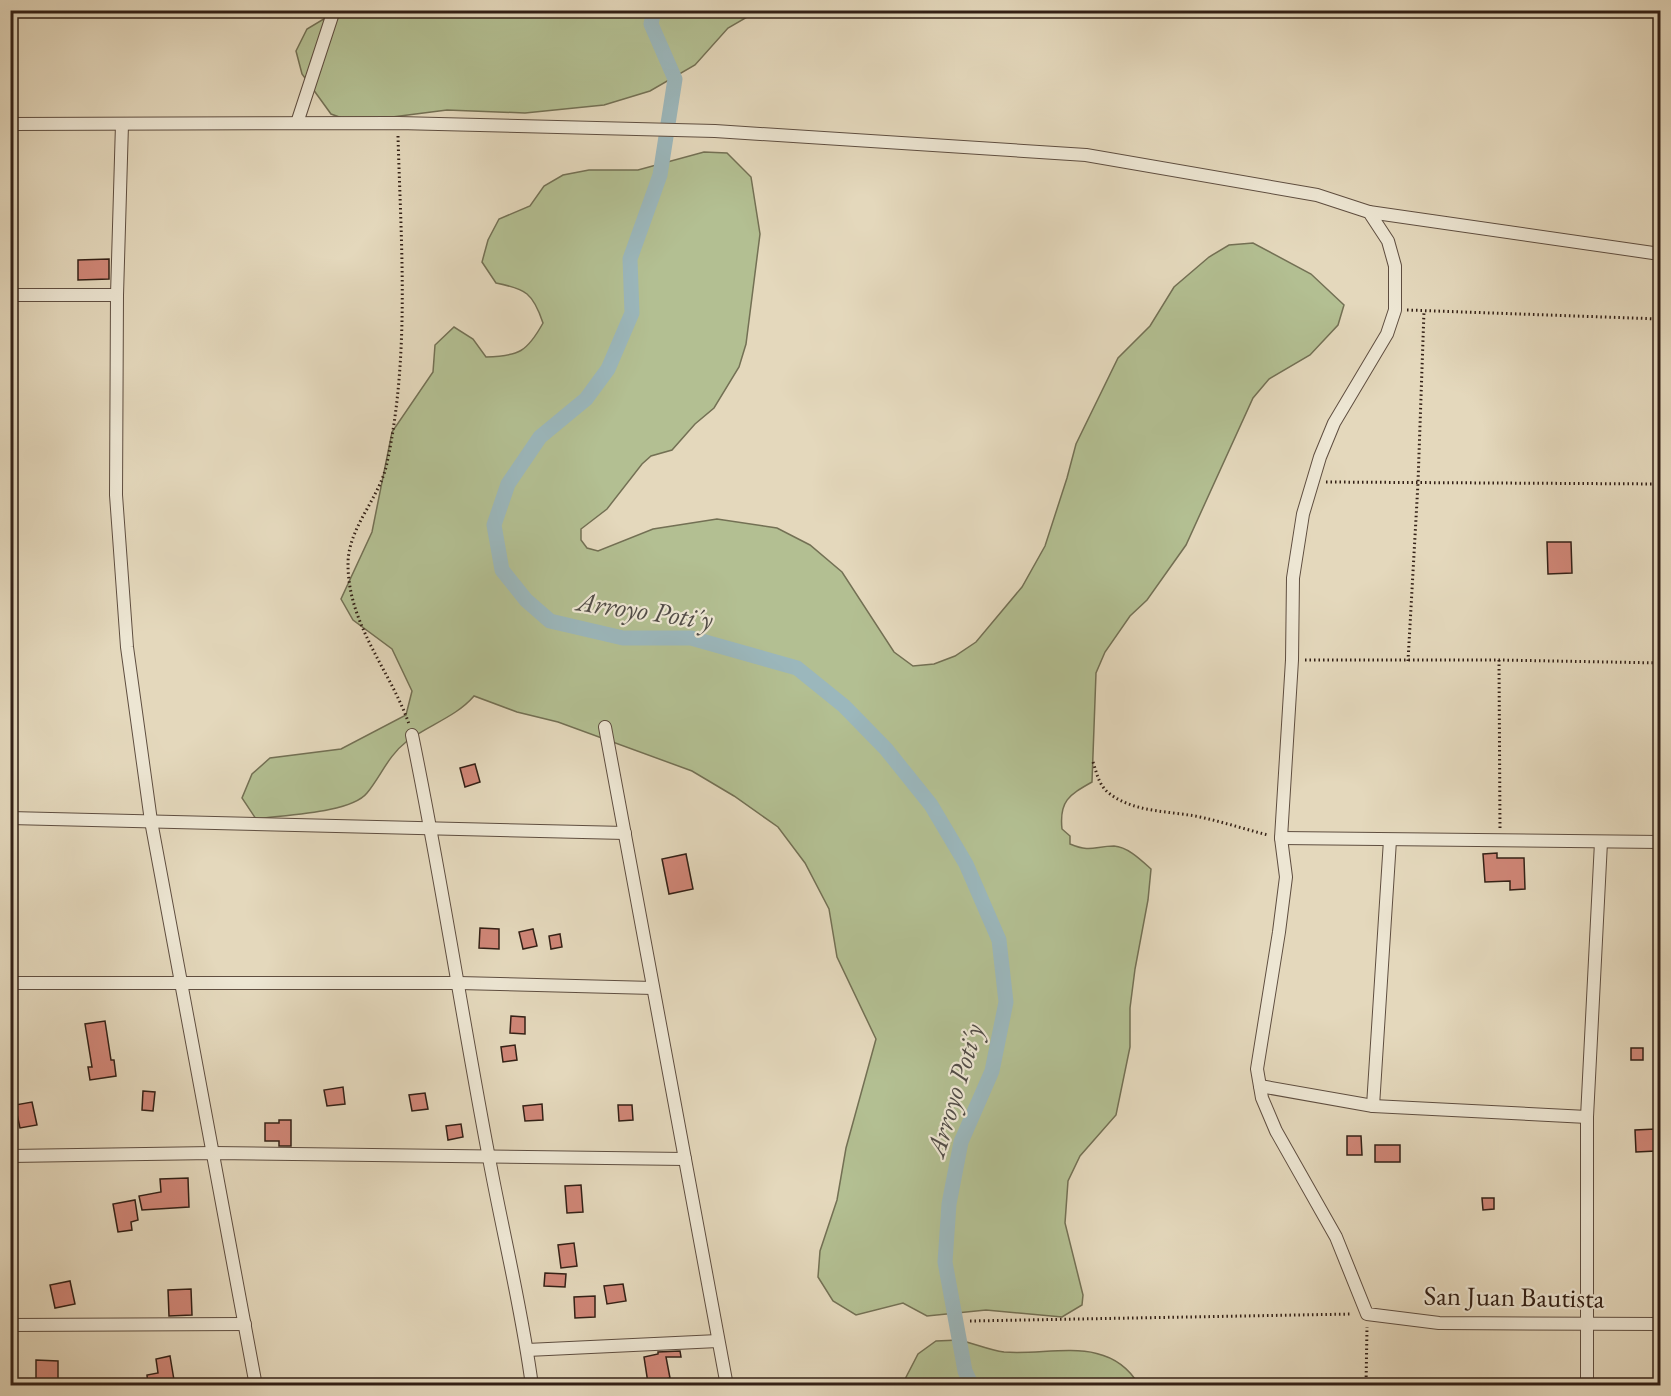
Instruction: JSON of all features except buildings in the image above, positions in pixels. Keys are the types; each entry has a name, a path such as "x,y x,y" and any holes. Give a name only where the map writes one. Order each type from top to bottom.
{"street":[{"path":"297,123 334,10"},
{"path":"10,124 398,123 646,128 1086,155 1317,195 1369,213 1660,254"},
{"path":"122,124 117,295 116,495 127,647 151,821 256,1386"},
{"path":"1367,1314 1336,1237 1276,1131 1262,1098 1257,1069 1280,932 1286,877 1281,838 1292,660 1293,578 1303,514 1320,457 1334,423 1388,334 1395,310 1395,266 1388,241 1369,213"},
{"path":"10,295 117,295"},
{"path":"605,727 727,1386"},
{"path":"412,735 431,828 532,1386"},
{"path":"10,818 625,833"},
{"path":"1281,838 1660,842"},
{"path":"1373,1106 1390,840"},
{"path":"1587,1386 1587,1117 1601,843"},
{"path":"10,983 459,983 653,988"},
{"path":"1260,1086 1373,1106 1587,1117"},
{"path":"10,1156 213,1153 685,1159"},
{"name":"San Juan Bautista","path":"1367,1314 1438,1323 1660,1324"},
{"path":"10,1325 245,1324"},
{"path":"527,1350 718,1341"}],"path":[{"path":"398,123 403,303 402,364 387,464 380,486 355,531 348,562 354,609 370,648 402,704 412,735"},
{"path":"1395,310 1660,319"},
{"path":"1408,661 1418,483 1424,311"},
{"path":"1312,482 1660,484"},
{"path":"1292,660 1660,663"},
{"path":"1499,660 1500,842"},
{"path":"1093,762 1099,782 1108,793 1125,803 1150,810 1197,816 1281,838"},
{"path":"970,1321 1367,1314 1366,1386"}],"green space":[{"path":"337,11 752,11 749,16 728,28 695,65 650,91 604,105 525,113 447,110 353,122 331,114 302,74 296,51 307,29"},
{"path":"704,152 727,153 751,177 760,234 746,344 739,367 714,408 695,424 672,450 651,456 642,464 607,509 581,529 581,540 587,548 598,551 653,529 717,519 777,528 810,545 842,572 894,652 913,666 934,664 955,656 976,642 1022,587 1045,546 1076,444 1118,358 1150,326 1174,287 1209,257 1229,245 1253,243 1311,274 1344,305 1338,325 1310,355 1269,379 1253,398 1186,545 1147,600 1130,616 1105,652 1096,673 1092,782 1067,800 1062,812 1062,829 1070,836 1070,844 1088,849 1119,847 1134,854 1151,869 1130,1008 1130,1047 1116,1115 1080,1156 1068,1181 1065,1223 1083,1295 1082,1305 1062,1317 986,1310 927,1316 903,1303 856,1315 833,1301 818,1277 820,1251 837,1200 846,1148 876,1039 837,957 829,909 805,863 778,827 734,796 692,771 558,722 517,712 474,696 459,710 406,742 389,760 372,787 359,800 332,809 256,819 242,798 252,774 270,758 341,749 406,715 412,691 392,649 353,620 341,599 372,532 392,432 433,372 435,345 454,327 473,339 486,357 507,355 527,346 543,323 536,305 527,294 496,283 482,262 488,240 499,219 530,206 544,186 563,175 589,170 638,170"},
{"path":"959,1340 1004,1352 1078,1351 1096,1353 1112,1359 1127,1369 1139,1385 902,1385 918,1354 936,1341"}],"waterway":[{"name":"Arroyo Poti´y","path":"654,10 651,24 675,79 660,175 630,259 632,313 608,369 586,399 540,437 508,484 494,525 502,570 526,600 550,621 623,638 691,638 797,668 844,706 886,749 931,805 966,864 999,940 1006,1002 992,1071 961,1142 949,1204 945,1262 965,1371 972,1386"}]}
